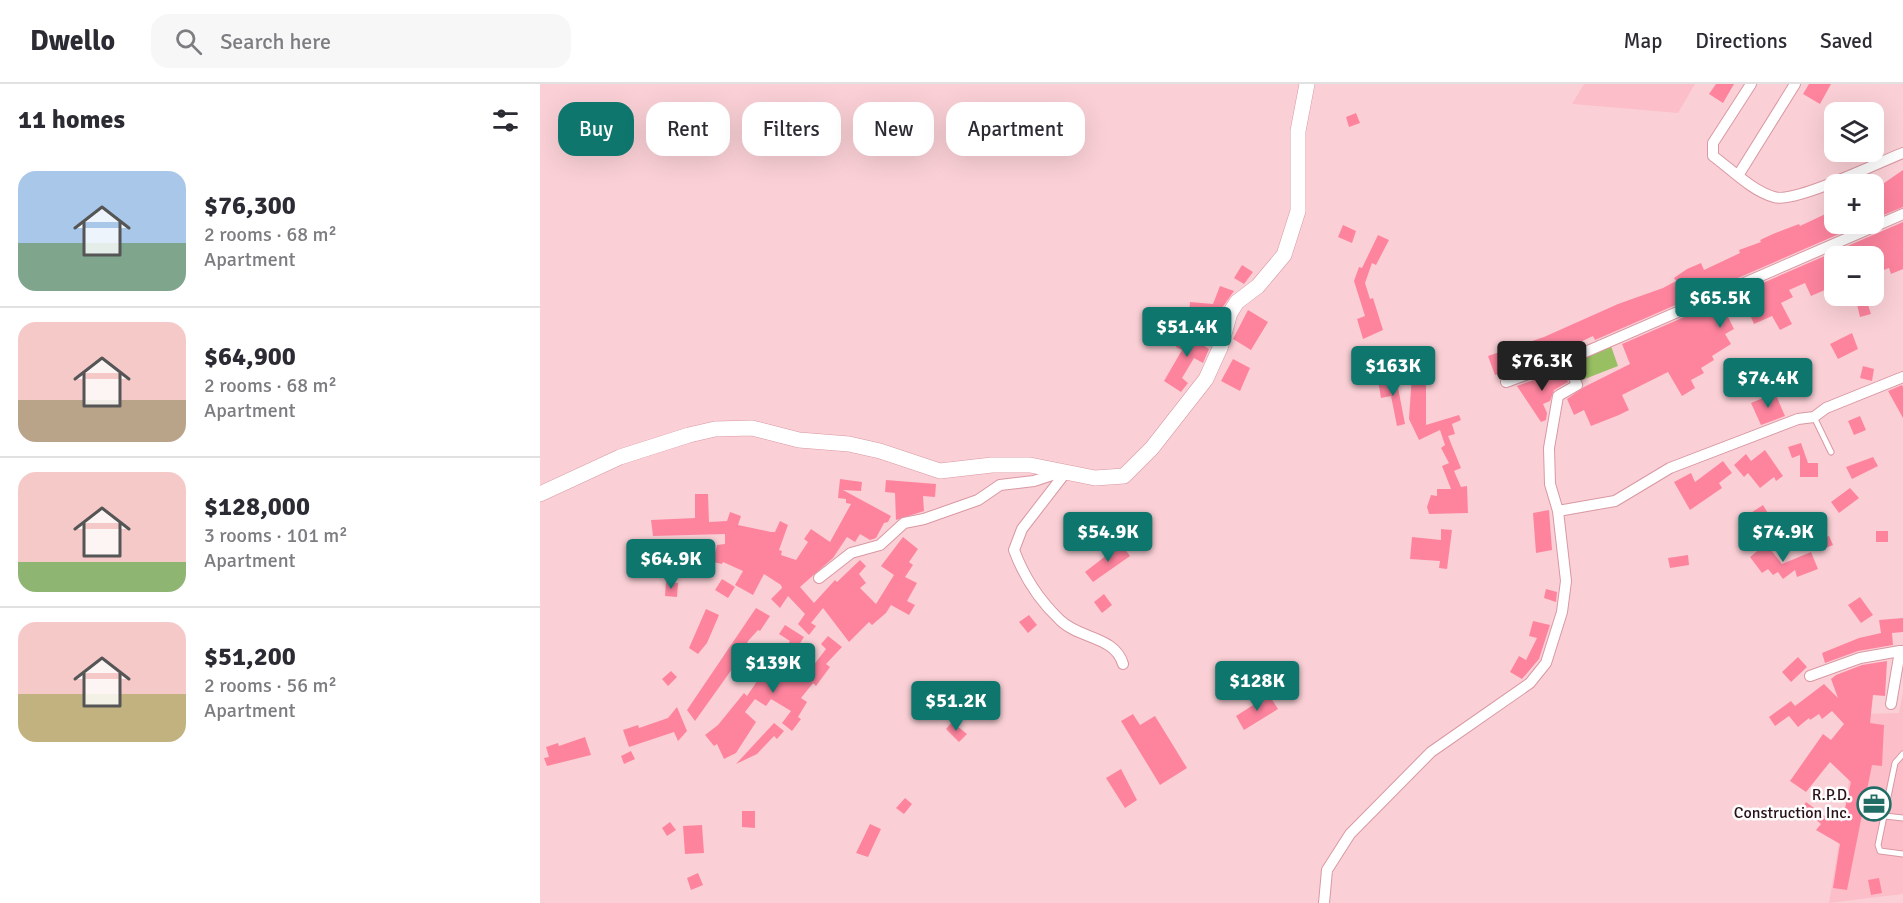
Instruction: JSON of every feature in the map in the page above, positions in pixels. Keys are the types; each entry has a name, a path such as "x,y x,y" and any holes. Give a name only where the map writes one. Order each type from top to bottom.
{"street":[{"path":"540,494 620,457 715,429 752,428 807,441 849,444 880,451 940,471 992,465 1030,465 1095,478 1124,476 1145,455 1206,379 1220,348 1230,313 1237,302 1258,286 1284,255 1298,211 1298,131 1307,84"},
{"path":"1750,84 1713,143 1713,156 1775,198 1805,192 1903,153"},
{"path":"1739,174 1795,84"},
{"path":"1506,382 1567,360 1903,214"},
{"path":"1324,903 1327,870 1350,834 1431,752 1530,682 1546,663 1562,612 1566,581 1558,511 1550,484 1549,448 1558,396 1577,386 1567,360"},
{"path":"1558,511 1615,501 1670,468 1798,419 1814,417 1826,408 1903,377"},
{"path":"819,578 851,554 880,545 904,523 924,519 978,500 1000,485 1034,481 1064,472"},
{"path":"1064,472 1022,529 1014,550 1030,586 1060,621 1075,632 1112,646 1120,654 1123,664"},
{"path":"1810,676 1860,658 1901,651 1891,704"}],"lane":[{"path":"1814,417 1831,452"},
{"path":"1903,754 1895,763 1878,844 1880,851 1903,854"},
{"path":"1885,816 1903,818"}],"shaded area":[{"path":"1584,84 1695,84 1678,113 1572,104"},
{"name":"R.P.D. Construction Inc.","path":"1903,692 1903,894 1829,903 1860,714 1899,713"}],"green space":[{"path":"1611,346 1618,366 1577,382 1569,362"}],"building":[{"path":"1716,84 1734,84 1723,103 1709,94"},
{"path":"1809,84 1831,84 1820,104 1803,94"},
{"path":"1356,113 1360,123 1349,127 1346,117"},
{"path":"1903,170 1903,207 1884,215 1884,183"},
{"path":"1824,215 1824,234 1839,234 1595,340 1593,336 1572,346 1573,349 1564,353 1503,375 1499,379 1498,374 1495,375 1488,356 1544,337 1618,304 1663,288 1676,281 1674,278 1687,269 1701,263 1704,270 1773,234 1799,224 1800,226"},
{"path":"1903,222 1903,269 1891,274 1889,268 1884,270 1884,246 1848,246 1875,234 1884,234 1884,230"},
{"path":"1343,225 1356,231 1352,243 1338,237"},
{"path":"1378,235 1389,240 1376,265 1372,263 1365,283 1370,299 1373,298 1383,330 1363,339 1357,319 1365,316 1354,281 1359,267 1362,268"},
{"path":"1824,256 1824,290 1811,296 1805,283 1789,290 1793,297 1781,303 1792,324 1780,330 1772,316 1754,324 1746,306 1728,311 1727,315 1734,329 1725,334 1731,344 1712,356 1714,360 1701,368 1704,373 1691,380 1695,388 1682,396 1668,372 1622,395 1629,410 1591,426 1584,410 1574,415 1567,399 1584,387 1630,364 1622,344"},
{"path":"1242,265 1253,272 1244,284 1234,278"},
{"path":"1220,286 1234,291 1222,308 1216,325 1189,317 1190,302 1213,304"},
{"path":"1857,306 1868,306 1871,314 1860,317"},
{"path":"1248,310 1268,322 1251,350 1233,339"},
{"path":"1188,327 1205,338 1201,344 1209,349 1203,363 1194,358 1182,378 1188,383 1181,392 1164,381 1182,350 1176,347"},
{"path":"1852,333 1858,349 1838,359 1830,344"},
{"path":"1233,359 1250,368 1240,391 1221,381"},
{"path":"1863,366 1874,369 1872,381 1860,378"},
{"path":"1563,370 1568,382 1554,390 1550,401 1543,404 1547,413 1546,420 1541,422 1517,386"},
{"path":"1412,374 1426,375 1426,425 1459,415 1461,420 1452,424 1455,434 1448,436 1461,468 1454,471 1461,487 1467,486 1468,513 1429,514 1427,507 1431,495 1437,496 1437,489 1451,489 1442,466 1449,463 1441,448 1445,445 1440,430 1419,440 1409,419"},
{"path":"1396,377 1405,424 1397,426 1391,396 1381,398 1378,380"},
{"path":"1902,385 1903,387 1903,418 1888,391"},
{"path":"1775,393 1785,416 1761,425 1751,403"},
{"path":"1860,416 1866,430 1854,435 1848,421"},
{"path":"1801,443 1808,463 1818,463 1818,477 1800,477 1800,455 1792,458 1788,447"},
{"path":"1765,450 1783,476 1776,481 1774,477 1760,488 1748,473 1744,477 1734,465 1746,454 1751,461"},
{"path":"1873,457 1878,466 1852,479 1846,467"},
{"path":"1723,461 1732,473 1719,483 1722,488 1690,510 1674,482 1691,473 1695,482"},
{"path":"840,479 862,482 861,491 843,490 891,516 888,522 884,523 876,538 870,540 860,534 855,542 847,537 833,558 800,587 814,603 835,580 837,582 860,560 866,566 859,574 866,583 860,588 876,604 894,575 881,566 903,537 918,549 909,562 913,565 905,577 917,583 907,601 915,605 909,615 891,605 886,613 872,625 869,622 849,642 823,608 811,623 816,626 809,635 798,624 805,614 788,596 780,608 771,599 782,588 781,585 764,574 753,595 735,585 743,571 723,562 722,564 713,562 717,545 725,544 725,534 653,536 651,520 695,518 695,494 708,494 709,522 727,521 730,512 741,516 738,525 775,532 780,521 788,525 779,550 782,551 781,555 796,560 808,542 804,539 811,529 830,542 851,504 846,503 846,499 838,498"},
{"path":"886,480 936,484 935,497 923,496 924,511 896,520 895,493 885,492"},
{"path":"1850,488 1859,498 1839,513 1831,502"},
{"path":"1763,505 1775,525 1778,524 1784,534 1761,547 1743,518"},
{"path":"1549,510 1552,550 1536,553 1533,513"},
{"path":"1441,529 1452,530 1447,569 1439,568 1440,561 1410,559 1412,537 1441,540"},
{"path":"1876,531 1888,531 1888,542 1876,542"},
{"path":"1829,536 1833,545 1821,550 1817,540"},
{"path":"1121,544 1130,556 1093,582 1085,572"},
{"path":"1766,544 1782,564 1811,552 1818,569 1797,577 1795,570 1783,579 1778,572 1773,575 1768,569 1762,573 1750,557"},
{"path":"646,553 647,557 661,555 662,565 637,571 635,555"},
{"path":"1688,555 1689,565 1670,568 1668,558"},
{"path":"722,579 735,587 728,598 715,590"},
{"path":"666,582 678,583 677,597 665,596"},
{"path":"1546,589 1557,592 1556,602 1544,598"},
{"path":"1104,594 1112,605 1102,613 1094,602"},
{"path":"1860,597 1873,615 1861,623 1848,605"},
{"path":"756,608 770,616 760,631 758,630 748,641 740,658 695,721 687,710"},
{"path":"706,609 719,615 707,643 698,654 689,648"},
{"path":"1029,615 1037,625 1028,633 1019,622"},
{"path":"1903,618 1903,632 1892,633 1893,645 1858,651 1825,663 1822,653 1859,638 1881,633 1879,620"},
{"path":"1533,621 1550,625 1539,659 1522,679 1510,672 1519,656 1526,660 1537,638 1529,636"},
{"path":"785,625 804,637 783,670 790,677 797,669 806,675 826,649 821,644 828,636 842,647 826,664 830,667 816,686 813,683 801,698 807,702 798,717 801,719 792,731 782,723 791,711 771,699 766,706 755,699 745,712 756,722 736,753 724,759 717,744 714,746 705,735 718,725 744,693 747,696 762,674 758,672 763,664 771,669 790,641 779,634"},
{"path":"1798,657 1807,667 1791,682 1782,672"},
{"path":"1887,661 1885,696 1873,695 1870,723 1884,725 1882,766 1872,765 1847,890 1833,888 1840,844 1816,830 1821,824 1802,808 1806,802 1825,816 1827,813 1842,822 1851,782 1830,762 1806,792 1790,781 1823,734 1831,740 1844,724 1832,711 1822,719 1819,714 1810,720 1809,718 1798,727 1789,716 1775,726 1769,717 1791,701 1795,706 1824,684 1838,698 1831,679 1836,675 1862,665"},
{"path":"671,671 677,677 668,686 662,679"},
{"path":"993,685 996,694 960,704 959,693 971,690 972,694"},
{"path":"1269,695 1278,709 1244,730 1236,716"},
{"path":"677,707 687,731 678,741 674,732 629,747 623,730 638,725 639,728 668,718"},
{"path":"1133,714 1140,725 1155,716 1187,768 1160,785 1121,721"},
{"path":"952,722 967,734 959,742 946,729"},
{"path":"774,723 784,731 777,739 774,736 757,754 736,764"},
{"path":"585,737 591,755 547,766 544,758 549,757 546,747 558,743 559,746"},
{"path":"631,751 635,759 624,764 621,756"},
{"path":"1121,769 1137,800 1125,808 1106,778"},
{"path":"905,798 912,804 904,814 896,808"},
{"path":"742,811 755,811 755,828 742,827"},
{"path":"670,822 676,830 667,836 662,828"},
{"path":"870,824 881,829 868,857 856,853"},
{"path":"702,825 704,853 685,854 683,826"},
{"path":"698,873 703,885 691,890 687,878"},
{"path":"1879,878 1882,893 1871,895 1868,880"}],"place":[{"name":"R.P.D. Construction Inc.","path":"1874,804"}]}
